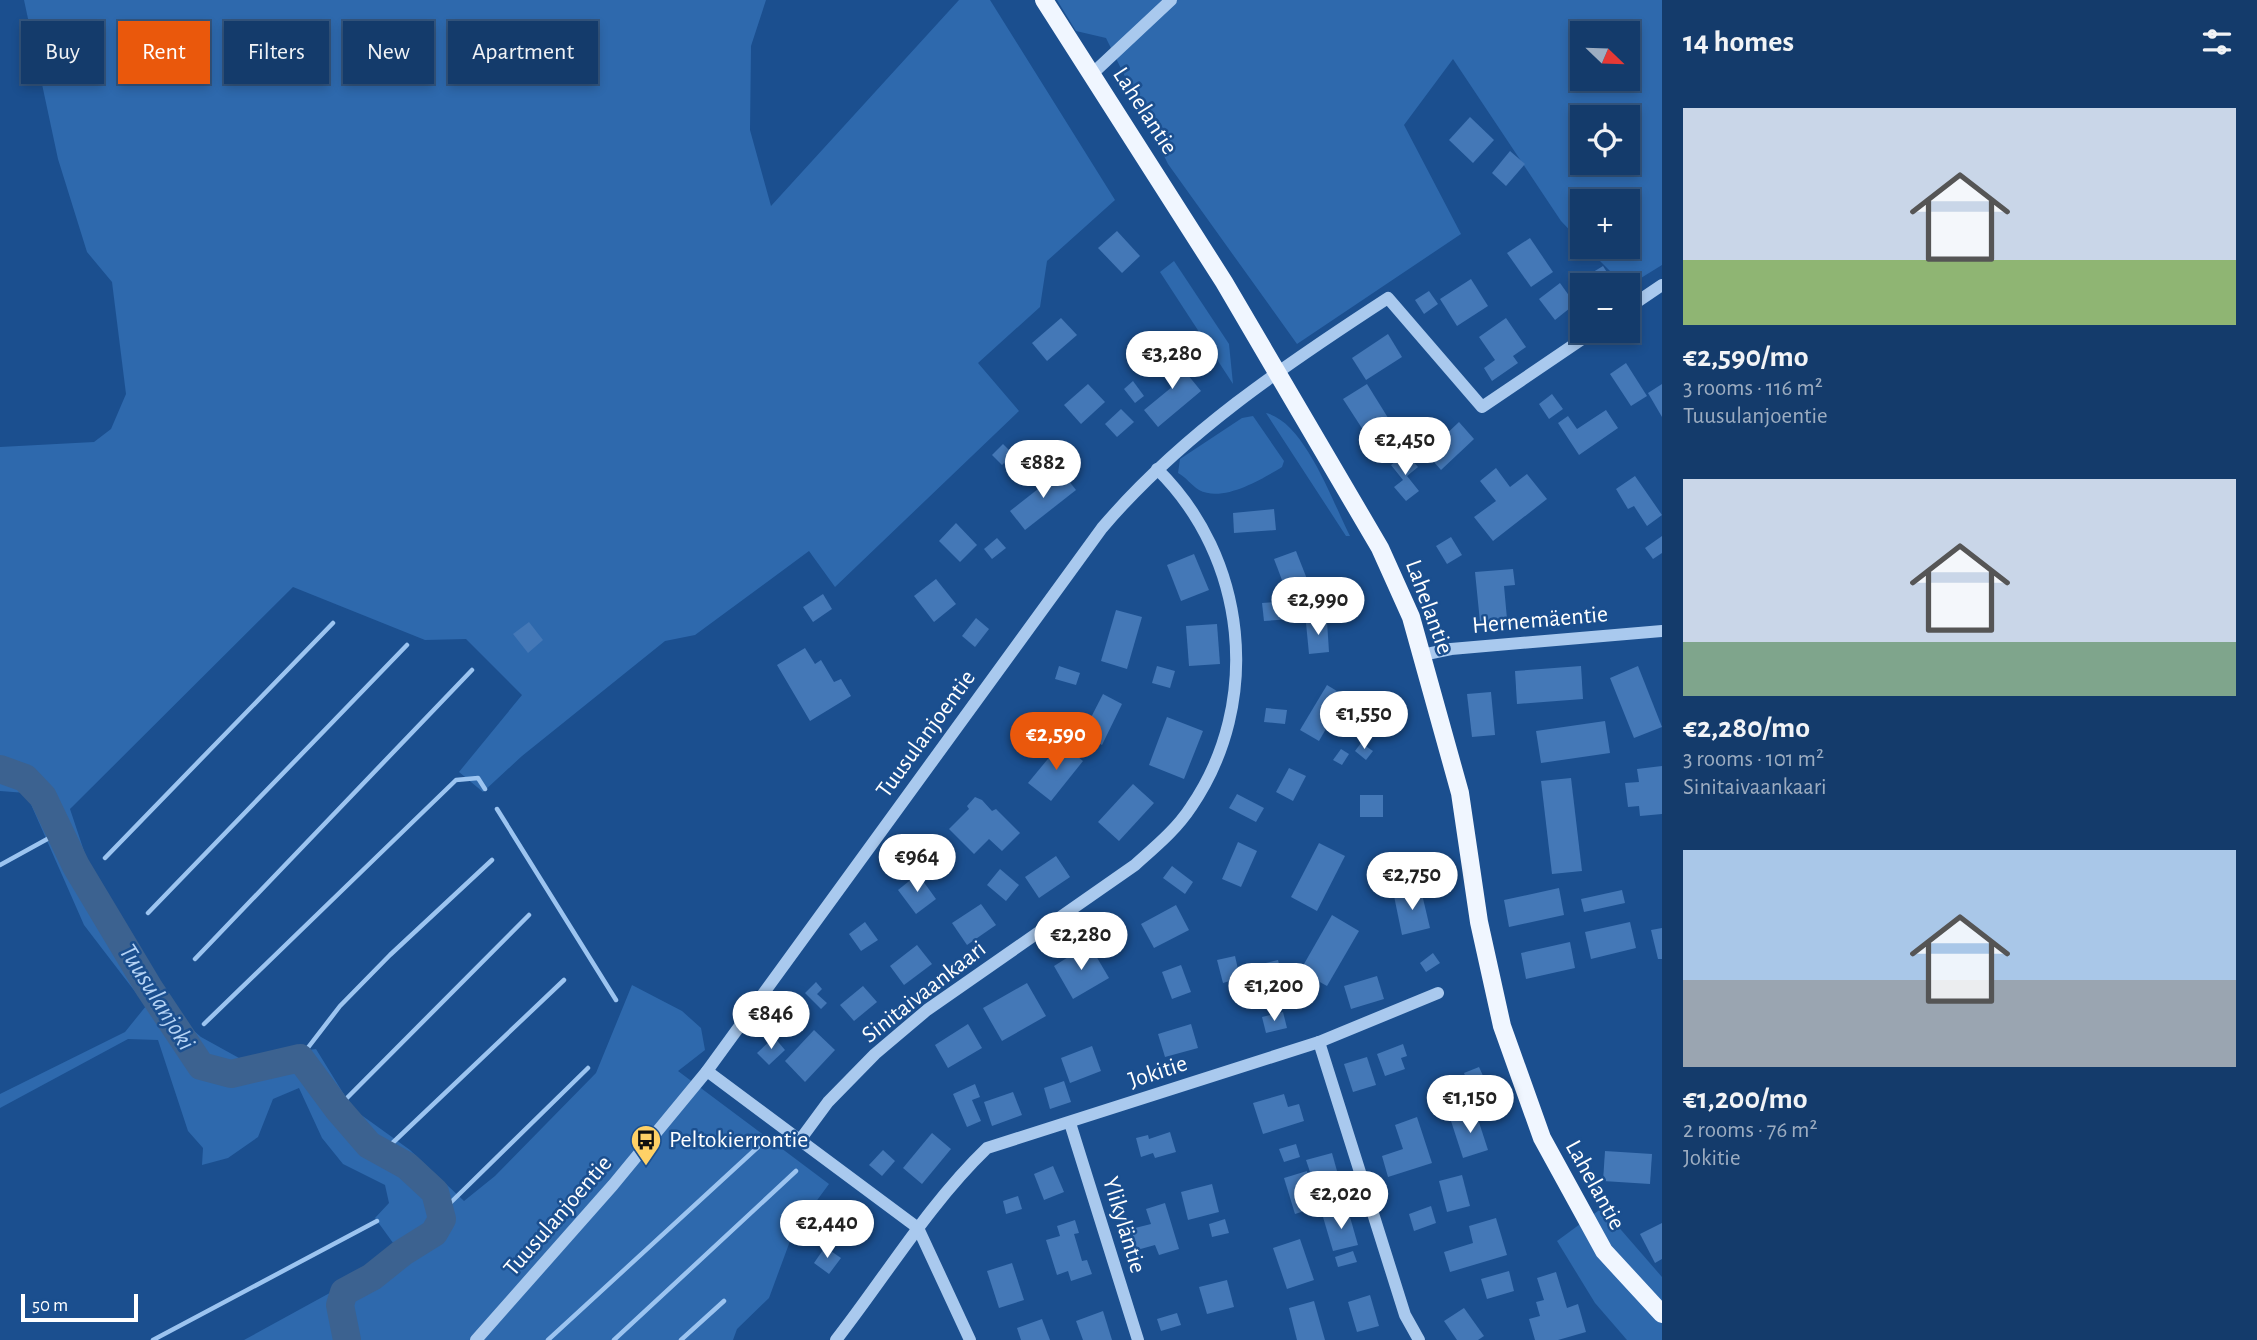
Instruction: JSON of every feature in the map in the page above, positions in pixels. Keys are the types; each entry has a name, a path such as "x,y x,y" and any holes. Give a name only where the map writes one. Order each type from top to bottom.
{"main road":[{"name":"Lahelantie","path":"1044,0 1224,282 1380,548 1411,617 1460,793 1479,922 1502,1026 1542,1138 1604,1251 1662,1314"}],"street":[{"path":"1092,74 1171,0"},
{"path":"1640,300 1662,285"},
{"name":"Tuusulanjoentie","path":"476,1340 621,1177 707,1071 1102,528 1157,469 1218,418 1304,353 1388,298 1482,407 1576,343"},
{"name":"Sinitaivaankaari","path":"800,1140 828,1102 875,1054 927,1010 1135,864 1164,840 1191,808 1212,771 1229,723 1235,688 1236,641 1230,592 1202,526 1174,485 1157,469"},
{"name":"Hernemäentie","path":"1422,655 1451,649 1662,631"},
{"name":"Jokitie","path":"836,1340 918,1228 987,1148 1319,1042 1438,993"},
{"path":"1319,1042 1405,1315 1419,1340"},
{"path":"707,1071 918,1228 970,1340"},
{"name":"Ylikyläntie","path":"1070,1123 1138,1340"}],"shaded area":[{"path":"24,0 766,0 751,46 750,130 771,206 959,0 990,0 1115,200 1047,261 1040,307 978,363 1019,411 835,587 809,551 695,635 665,641 522,756 483,792 459,772 522,695 466,639 425,640 293,587 70,809 88,863 126,933 179,1018 201,1037 239,1058 316,1049 353,1109 410,1150 464,1201 495,1176 596,1073 632,985 682,1011 701,1028 705,1050 678,1071 829,1184 793,1233 769,1298 737,1329 733,1340 244,1340 337,1289 396,1247 375,1218 389,1203 385,1185 343,1164 322,1138 299,1088 273,1099 258,1137 228,1158 202,1165 203,1148 188,1131 158,1040 128,1039 0,1108 0,1094 125,1032 146,1006 84,925 26,793 0,791 0,447 94,442 111,429 126,394 112,282 87,252 58,159 42,84 104,84 104,21 28,21"},
{"path":"1057,0 1662,0 1662,265 1640,279 1640,273 1612,273 1598,259 1640,259 1640,189 1570,189 1570,230 1561,221 1453,59 1404,125 1461,234 1297,344 1168,164 1106,38 1076,31"},
{"path":"1174,261 1229,344 1233,384 1160,272"},
{"path":"1266,413 1293,431 1305,447 1350,536 1346,536"},
{"path":"1253,416 1284,461 1282,467 1242,488 1219,494 1199,490 1178,473 1180,459 1242,418"},
{"path":"1602,1208 1662,1277 1662,1340 1627,1340 1595,1303 1557,1241"}],"building":[{"path":"1470,117 1494,140 1473,163 1449,140"},
{"path":"1510,151 1525,164 1506,186 1492,173"},
{"path":"1117,231 1140,256 1122,273 1098,248"},
{"path":"1530,238 1553,272 1531,287 1507,253"},
{"path":"1603,266 1607,273 1592,273"},
{"path":"1471,279 1488,306 1457,326 1440,299"},
{"path":"1560,283 1570,297 1570,308 1555,320 1539,299"},
{"path":"1429,291 1438,304 1424,314 1415,300"},
{"path":"1061,318 1077,335 1047,361 1032,343"},
{"path":"1506,318 1526,347 1513,356 1518,363 1492,381 1484,368 1495,360 1479,337"},
{"path":"1388,334 1402,357 1366,380 1352,358"},
{"path":"1170,353 1201,391 1158,427 1144,410 1172,387 1155,365"},
{"path":"1626,363 1647,396 1631,406 1610,374"},
{"path":"1133,381 1144,396 1135,403 1124,389"},
{"path":"1088,384 1105,402 1081,424 1064,405"},
{"path":"1367,384 1390,421 1367,436 1343,399"},
{"path":"1662,384 1662,417 1648,393"},
{"path":"1552,394 1563,409 1549,419 1539,404"},
{"path":"1121,409 1134,422 1117,437 1105,424"},
{"path":"1606,410 1618,428 1579,455 1558,423 1568,416 1577,429"},
{"path":"1459,422 1474,439 1441,470 1426,453"},
{"path":"1003,444 1013,454 1002,465 992,455"},
{"path":"1406,453 1418,467 1407,476 1419,491 1406,501 1394,487 1403,480 1391,465"},
{"path":"1496,468 1510,487 1527,474 1547,499 1493,541 1474,517 1496,501 1480,481"},
{"path":"1061,471 1076,490 1025,530 1010,511"},
{"path":"1635,476 1662,515 1647,526 1634,506 1628,509 1616,489"},
{"path":"1274,509 1276,530 1234,533 1233,513"},
{"path":"956,523 977,545 960,562 939,541"},
{"path":"1662,536 1662,553 1653,559 1645,548"},
{"path":"1451,537 1462,555 1447,564 1436,546"},
{"path":"997,538 1006,548 992,559 984,549"},
{"path":"1296,551 1307,579 1285,588 1274,559"},
{"path":"1194,554 1209,590 1181,601 1167,565"},
{"path":"1513,569 1515,585 1504,586 1507,619 1480,622 1475,572"},
{"path":"936,579 956,604 934,622 914,596"},
{"path":"823,594 832,609 813,622 803,607"},
{"path":"1290,601 1291,619 1264,621 1262,603"},
{"path":"1116,610 1142,617 1127,669 1101,661"},
{"path":"976,618 989,629 975,647 962,636"},
{"path":"1327,621 1329,652 1309,654 1306,623"},
{"path":"529,622 543,640 528,653 513,634"},
{"path":"1217,624 1220,664 1189,666 1186,626"},
{"path":"805,648 815,664 821,660 834,682 841,679 851,696 810,721 777,665"},
{"path":"1059,666 1080,673 1076,685 1055,679"},
{"path":"1157,666 1175,671 1170,688 1152,683"},
{"path":"1581,666 1583,699 1517,704 1515,671"},
{"path":"1638,666 1662,727 1634,738 1610,678"},
{"path":"1327,685 1345,696 1319,741 1300,730"},
{"path":"1491,692 1495,735 1472,737 1467,694"},
{"path":"1103,694 1122,704 1102,745 1082,735"},
{"path":"1266,708 1287,710 1285,724 1264,722"},
{"path":"1167,717 1203,731 1184,779 1149,765"},
{"path":"1605,721 1610,753 1541,763 1536,731"},
{"path":"1061,743 1083,761 1051,801 1028,783"},
{"path":"1361,743 1373,751 1366,760 1355,751"},
{"path":"1341,749 1349,754 1342,765 1333,760"},
{"path":"1662,766 1662,814 1640,816 1639,806 1628,807 1625,783 1639,782 1637,769"},
{"path":"1289,768 1306,776 1293,801 1276,792"},
{"path":"1571,778 1582,871 1552,874 1541,781"},
{"path":"1133,784 1154,803 1119,841 1098,822"},
{"path":"1237,794 1264,808 1256,822 1229,808"},
{"path":"1360,795 1383,795 1383,817 1360,817"},
{"path":"975,797 982,800 992,811 996,809 1020,833 1002,851 989,839 974,854 949,829 969,809 967,806"},
{"path":"1238,842 1257,851 1241,887 1222,879"},
{"path":"1319,843 1345,856 1317,911 1291,897"},
{"path":"1056,856 1070,877 1039,898 1025,877"},
{"path":"1172,866 1193,882 1185,894 1163,878"},
{"path":"1000,869 1019,885 1006,901 987,885"},
{"path":"918,874 936,899 916,914 898,890"},
{"path":"1559,888 1564,915 1509,927 1504,900"},
{"path":"1421,890 1430,928 1402,935 1394,896"},
{"path":"1622,890 1625,903 1584,912 1581,899"},
{"path":"981,904 996,925 967,945 952,923"},
{"path":"1176,905 1189,930 1154,948 1141,924"},
{"path":"1332,915 1359,931 1327,986 1300,971"},
{"path":"865,922 878,940 861,951 849,934"},
{"path":"1630,922 1636,948 1591,959 1585,932"},
{"path":"1662,928 1662,959 1658,959 1651,930"},
{"path":"1570,942 1575,968 1526,979 1521,953"},
{"path":"1089,944 1109,978 1073,999 1054,966"},
{"path":"917,945 932,964 904,985 890,966"},
{"path":"1433,953 1440,963 1426,972 1420,963"},
{"path":"1235,956 1240,978 1223,983 1217,960"},
{"path":"1278,960 1287,994 1263,1001 1253,966"},
{"path":"1181,965 1191,992 1172,999 1162,972"},
{"path":"1377,976 1384,999 1351,1009 1344,986"},
{"path":"816,982 822,989 817,994 827,1003 821,1009 805,993"},
{"path":"1027,983 1046,1016 1002,1041 983,1008"},
{"path":"863,986 877,1002 854,1021 840,1005"},
{"path":"1283,1012 1287,1028 1266,1033 1262,1017"},
{"path":"968,1024 982,1048 948,1068 935,1045"},
{"path":"1191,1024 1198,1048 1165,1057 1158,1034"},
{"path":"814,1030 835,1050 805,1082 785,1061"},
{"path":"774,1037 785,1050 769,1065 757,1053"},
{"path":"1403,1044 1407,1056 1401,1058 1405,1069 1385,1076 1377,1054"},
{"path":"1092,1046 1101,1071 1070,1083 1061,1058"},
{"path":"1367,1057 1376,1085 1353,1092 1344,1064"},
{"path":"1479,1067 1489,1089 1473,1096 1464,1073"},
{"path":"1064,1081 1071,1102 1050,1109 1044,1088"},
{"path":"975,1084 980,1097 972,1100 981,1121 967,1127 953,1094"},
{"path":"1013,1092 1022,1115 992,1126 984,1102"},
{"path":"1284,1094 1288,1107 1299,1104 1304,1121 1263,1134 1253,1103"},
{"path":"1476,1113 1488,1150 1463,1158 1451,1121"},
{"path":"1417,1117 1432,1163 1388,1177 1382,1156 1403,1149 1395,1125"},
{"path":"1170,1132 1176,1152 1155,1158 1153,1153 1141,1157 1136,1138 1148,1135 1149,1139"},
{"path":"932,1133 951,1149 922,1184 903,1168"},
{"path":"1296,1144 1300,1157 1284,1162 1279,1149"},
{"path":"883,1150 895,1161 882,1176 869,1165"},
{"path":"1605,1151 1652,1154 1650,1184 1603,1181"},
{"path":"1332,1153 1337,1171 1312,1178 1306,1160"},
{"path":"1053,1166 1064,1192 1044,1200 1034,1174"},
{"path":"1307,1171 1317,1207 1295,1214 1284,1178"},
{"path":"1462,1175 1470,1206 1447,1212 1439,1181"},
{"path":"1212,1184 1219,1212 1188,1220 1181,1192"},
{"path":"1018,1196 1022,1209 1006,1214 1003,1201"},
{"path":"1165,1203 1179,1249 1159,1255 1155,1245 1137,1250 1131,1229 1151,1224 1146,1209"},
{"path":"1431,1206 1436,1223 1414,1231 1409,1214"},
{"path":"1348,1210 1358,1245 1333,1251 1323,1217"},
{"path":"1496,1218 1507,1255 1450,1272 1444,1252 1473,1243 1469,1226"},
{"path":"1225,1219 1229,1233 1212,1237 1209,1224"},
{"path":"1075,1220 1079,1233 1074,1234 1082,1261 1087,1260 1092,1274 1071,1281 1068,1271 1057,1275 1046,1240 1060,1236 1057,1226"},
{"path":"1662,1223 1662,1259 1655,1263 1640,1234"},
{"path":"1300,1239 1314,1280 1287,1289 1273,1248"},
{"path":"825,1247 841,1258 829,1274 814,1263"},
{"path":"1353,1251 1357,1262 1338,1267 1335,1257"},
{"path":"1012,1263 1024,1300 999,1308 987,1271"},
{"path":"1509,1271 1514,1291 1487,1299 1481,1279"},
{"path":"1556,1272 1567,1308 1578,1304 1586,1332 1558,1340 1535,1340 1529,1319 1540,1316 1536,1302 1544,1300 1537,1278"},
{"path":"1227,1280 1234,1307 1207,1314 1199,1287"},
{"path":"1370,1295 1379,1326 1357,1332 1348,1302"},
{"path":"1314,1301 1325,1340 1297,1340 1289,1308"},
{"path":"1464,1308 1484,1336 1478,1340 1457,1340 1444,1321"},
{"path":"1103,1311 1112,1340 1083,1340 1076,1321"},
{"path":"1177,1313 1181,1325 1161,1331 1157,1319"},
{"path":"1042,1319 1050,1340 1021,1340 1017,1328"}],"waterway":[{"path":"105,858 333,623"},
{"path":"148,913 407,645"},
{"path":"195,959 472,670"},
{"name":"Tuusulanjoki","path":"0,769 25,778 43,797 76,866 149,988 201,1066 231,1074 300,1058 369,1145 407,1166 435,1192 442,1219 434,1233 402,1253 372,1277 344,1292 340,1305 347,1340"},
{"path":"204,1024 456,780 478,778 485,789"},
{"path":"497,809 616,1000"},
{"path":"0,865 60,832"},
{"path":"300,1058 340,1006 390,955 492,860"},
{"path":"337,1108 529,915"},
{"path":"383,1152 564,980"},
{"path":"440,1213 588,1068"},
{"path":"548,1340 758,1147"},
{"path":"614,1340 796,1171"},
{"path":"153,1340 377,1221"},
{"path":"681,1340 724,1301"}],"place":[{"name":"Peltokierrontie","path":"646,1167"}]}
